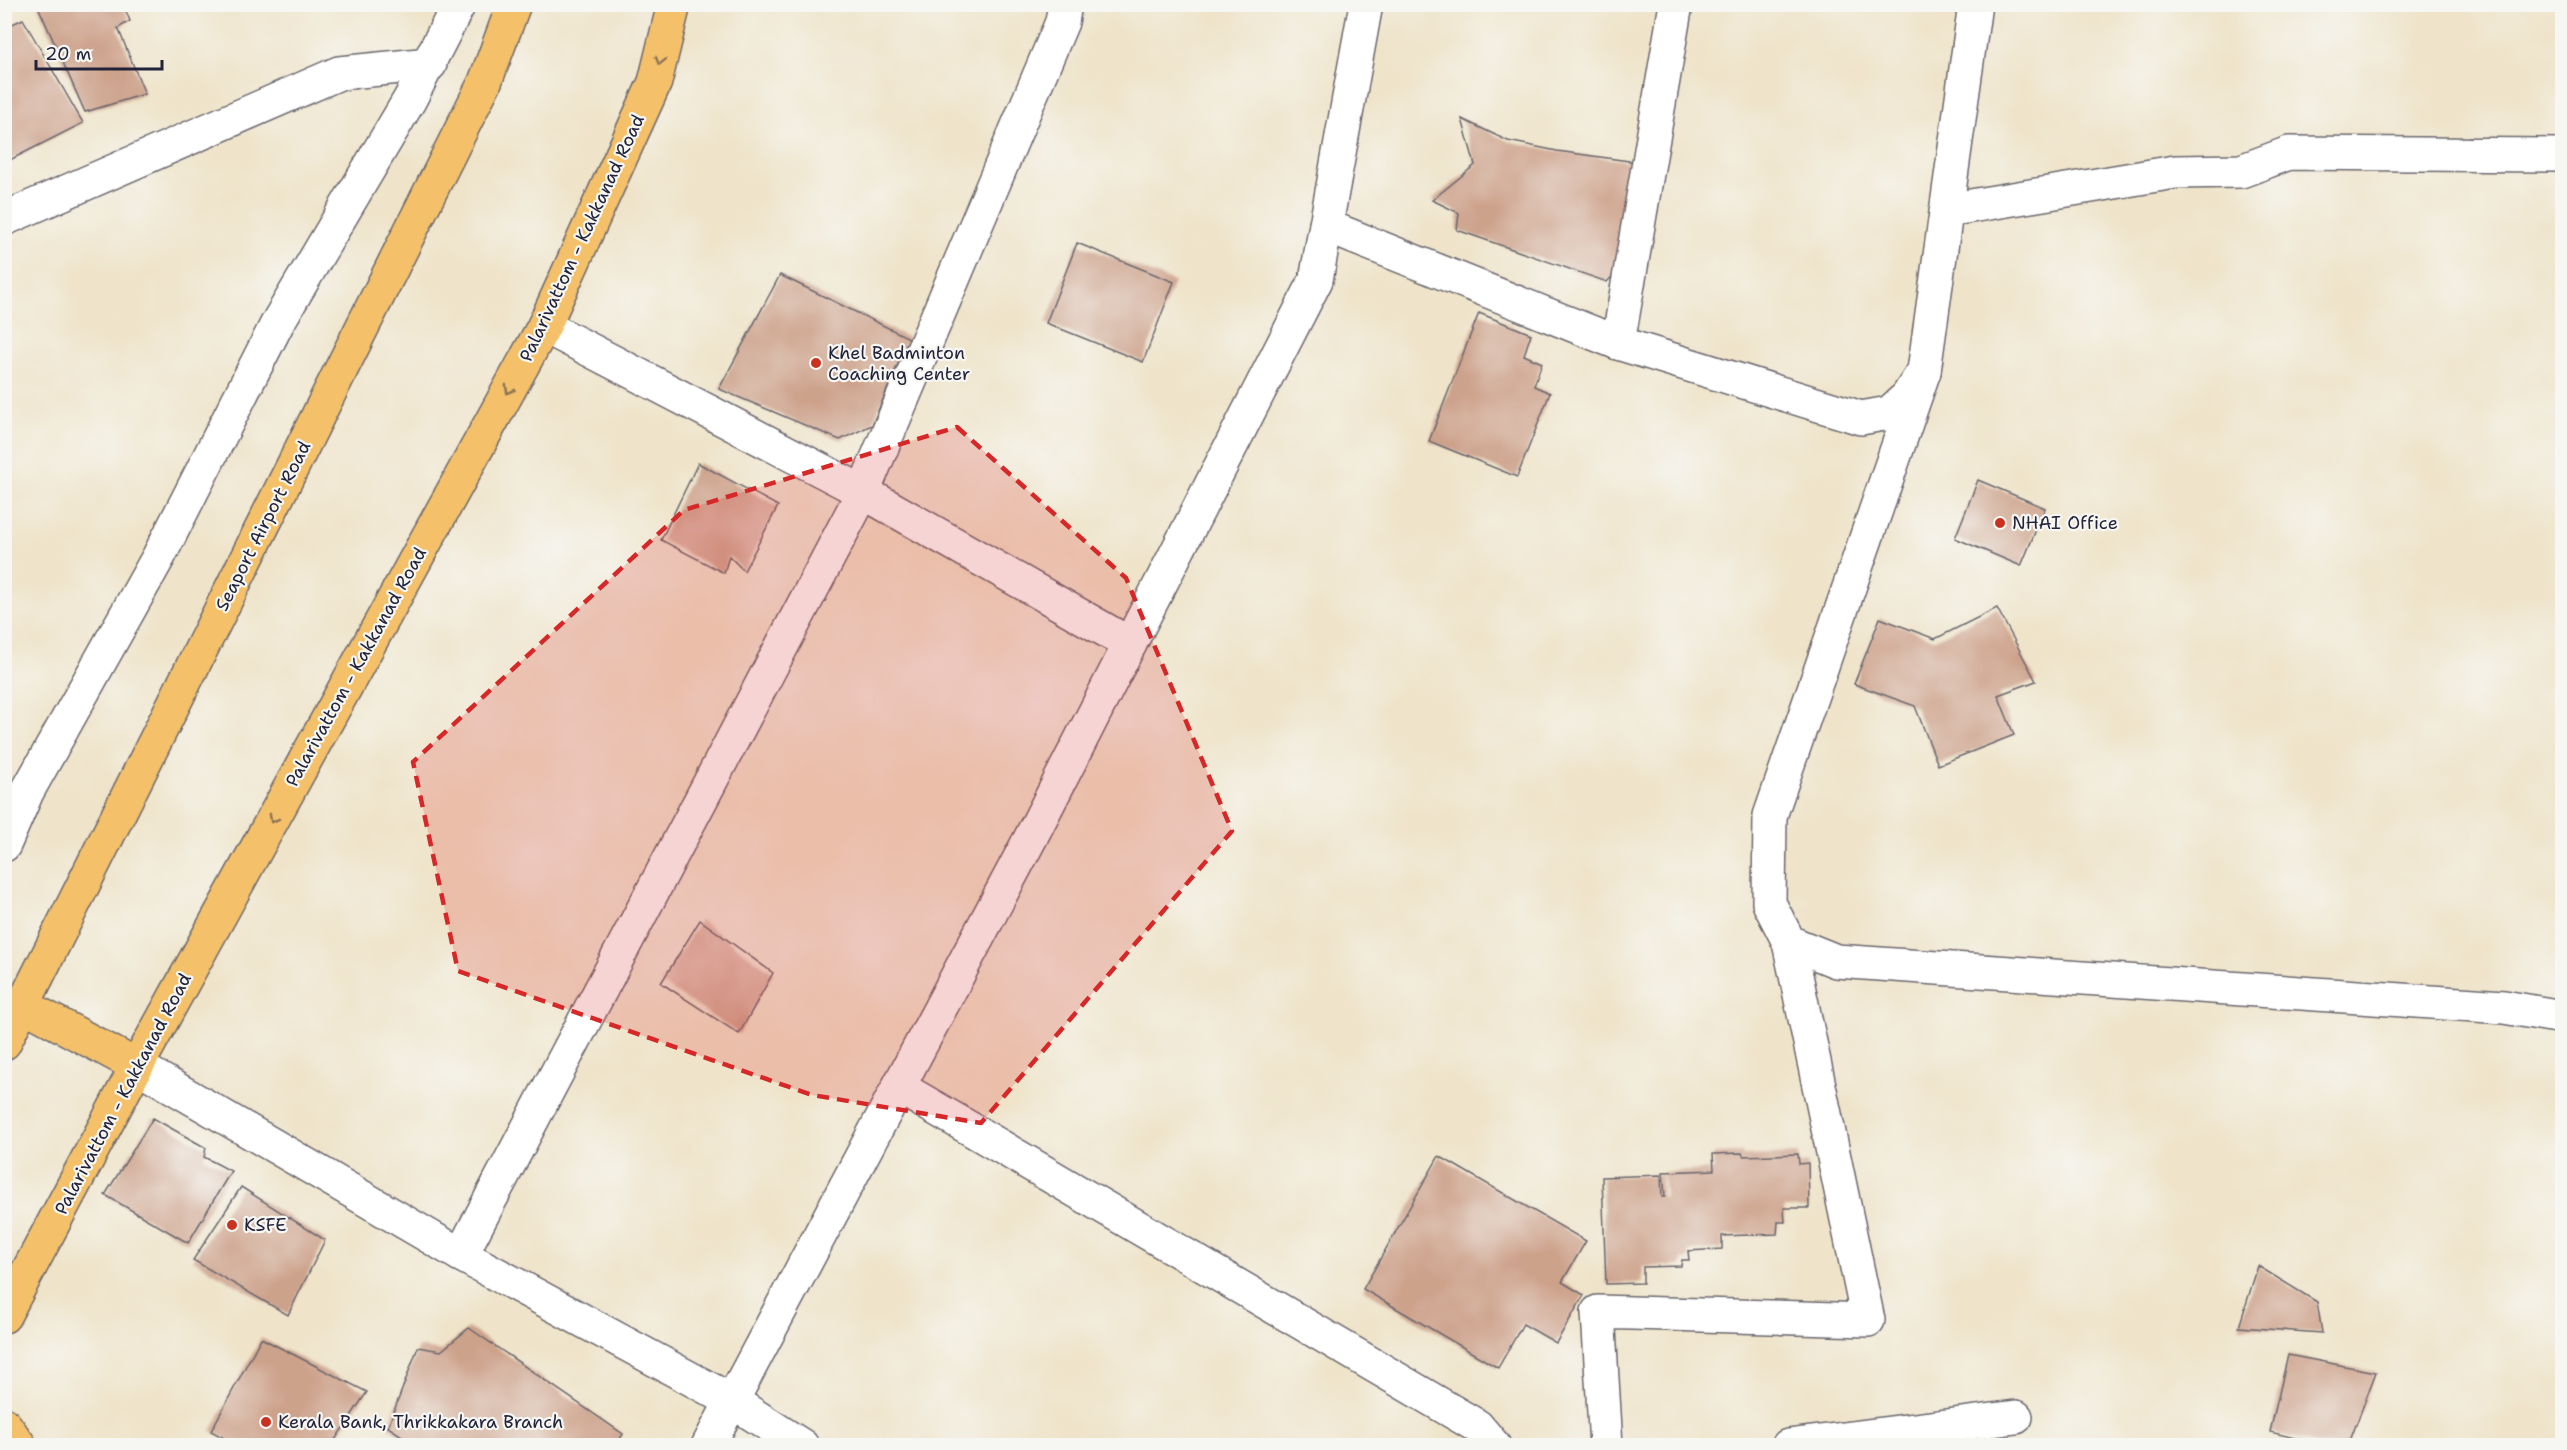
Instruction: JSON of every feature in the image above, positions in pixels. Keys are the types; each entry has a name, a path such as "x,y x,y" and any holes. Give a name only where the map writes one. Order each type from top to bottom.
{"main road":[{"name":"Seaport Airport Road","path":"4,1043 14,1000 485,82 514,4"},
{"name":"Palarivattom - Kakkanad Road","path":"4,1316 137,1066 544,326 656,82 674,4"},
{"path":"14,1000 137,1066"},
{"path":"4,1424 20,1446"}],"street":[{"path":"4,845 27,792 159,556 278,322 430,64 459,4"},
{"path":"460,1255 863,492 1057,32 1065,4"},
{"path":"708,1446 899,1087 1130,644 1316,280 1366,4"},
{"path":"1618,343 1676,4"},
{"path":"1606,1446 1598,1312 1868,1320 1789,942 1769,903 1770,816 1924,370 1975,4"},
{"path":"4,225 5,219 339,73 430,64"},
{"path":"1947,210 2175,172 2241,171 2289,153 2557,155"},
{"path":"1326,226 1618,343 1861,417 1889,413 1907,397 1924,370"},
{"path":"544,326 863,492 1130,644"},
{"path":"1789,942 1836,961 2504,1007 2562,1017"},
{"path":"137,1066 460,1255 732,1401 802,1446"},
{"path":"899,1087 1477,1426 1494,1446"},
{"path":"1788,1446 2016,1418"}],"highlighted area":[{"path":"957,427 1126,578 1232,831 981,1123 812,1095 458,971 413,762 684,510"}],"building":[{"path":"37,4 123,4 130,21 118,28 145,94 85,112"},
{"path":"23,19 83,123 4,163 4,28"},
{"path":"1462,119 1508,141 1557,151 1636,162 1652,233 1607,282 1457,230 1459,213 1432,200 1475,165"},
{"path":"1077,243 1174,282 1143,362 1046,323"},
{"name":"Khel Badminton Coaching Center","path":"780,275 909,338 872,425 840,440 719,389"},
{"path":"1479,313 1531,334 1524,355 1542,363 1534,386 1550,393 1517,477 1429,441"},
{"path":"698,463 778,506 744,571 729,556 724,573 661,540"},
{"name":"NHAI Office","path":"1978,480 2045,508 2021,566 1955,538"},
{"path":"1997,608 2036,681 1998,695 2014,735 1938,765 1915,706 1854,684 1880,618 1935,639"},
{"path":"700,920 773,973 739,1034 661,983"},
{"path":"153,1118 206,1148 204,1157 231,1171 188,1243 105,1195"},
{"path":"1742,1153 1743,1156 1798,1154 1799,1164 1808,1163 1809,1208 1784,1208 1785,1222 1778,1222 1777,1234 1722,1236 1722,1249 1688,1251 1689,1260 1682,1260 1681,1266 1643,1267 1643,1283 1606,1284 1602,1177 1661,1175 1662,1197 1665,1197 1663,1172 1714,1170 1713,1154"},
{"path":"1439,1156 1586,1241 1562,1282 1584,1295 1556,1343 1523,1324 1498,1368 1363,1289"},
{"path":"241,1187 325,1240 288,1315 193,1260"},
{"path":"2258,1266 2317,1302 2322,1333 2239,1327"},
{"path":"469,1328 623,1434 616,1446 417,1446 388,1427 418,1347 441,1351"},
{"path":"261,1338 367,1392 331,1446 239,1446 211,1431"},
{"path":"2288,1355 2376,1372 2348,1446 2328,1446 2270,1432"}],"place":[{"name":"Khel Badminton Coaching Center","path":"816,363"},
{"name":"NHAI Office","path":"2000,523"},
{"name":"KSFE","path":"232,1225"},
{"name":"Kerala Bank, Thrikkakara Branch","path":"266,1422"}]}
